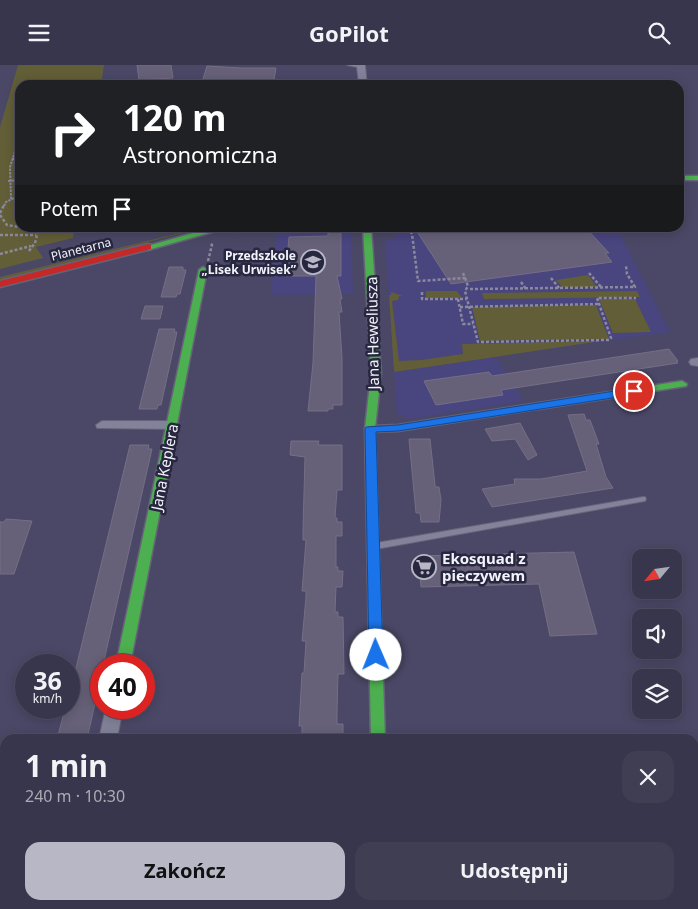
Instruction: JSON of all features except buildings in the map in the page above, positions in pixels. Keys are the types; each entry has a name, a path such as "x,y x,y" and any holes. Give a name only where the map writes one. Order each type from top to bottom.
{"street":[{"path":"351,65 361,65 362,80"},
{"path":"684,178 698,177"},
{"name":"Planetarna","path":"0,284 206,232"},
{"name":"Jana Heweliusza","path":"367,232 376,373 370,429 378,734"},
{"name":"Jana Keplera","path":"125,654 203,270"},
{"path":"370,429 398,428 682,384"},
{"path":"102,425 172,425"},
{"path":"109,734 112,719"}],"lane":[{"path":"373,547 643,499"}],"path":[{"path":"11,199 12,190 8,181 8,174 15,152"},
{"path":"8,181 15,180"},
{"path":"15,197 3,206 0,214 1,222 15,226"},
{"path":"28,251 35,243 37,232"},
{"path":"411,232 418,281 465,278"},
{"path":"0,235 36,235"},
{"path":"203,270 208,263 212,245 207,240"},
{"path":"0,253 31,246"},
{"path":"470,289 635,287 627,274 626,265"},
{"path":"463,273 468,286 465,291 478,342 609,340 611,338 597,298 636,298"},
{"path":"589,273 602,288"},
{"path":"551,278 560,289"},
{"path":"520,282 526,289"},
{"path":"422,292 422,299 467,299"},
{"path":"458,299 463,324 473,324"},
{"path":"460,307 599,304"}],"shaded area":[{"path":"18,65 104,65 102,80 15,80 15,232 74,232 73,238 36,247 43,258 0,269 0,127"},
{"path":"184,232 187,232 0,280 0,277"},
{"name":"Przedszkole „Lisek Urwisek”","path":"277,232 351,232 353,294 271,295"},
{"path":"395,232 619,232 670,332 496,357 524,401 409,419 397,414 385,240 396,240"},
{"path":"588,275 597,287 562,287 556,280"},
{"path":"426,291 457,291 462,298 426,298"},
{"path":"637,291 640,297 484,299 482,293"},
{"path":"391,292 403,296 399,296 398,300 392,301 399,361 463,354 462,344 601,341 394,372 389,295 391,295"},
{"path":"599,299 635,299 651,332 613,333"},
{"path":"596,305 609,339 480,341 472,307"}],"traffic: fast":[{"path":"684,178 698,178"},
{"path":"148,247 206,232"},
{"path":"367,232 376,373 370,429 378,734"},
{"path":"125,654 203,270"},
{"path":"539,406 682,384"}],"traffic: jam":[{"path":"0,284 148,247"},
{"path":"370,429 398,428 539,406"}],"place":[{"name":"Przedszkole „Lisek Urwisek”","path":"313,262"},
{"name":"Ekosquad z pieczywem","path":"424,567"}],"route":[{"path":"376,655 370,429 398,428 634,391"}]}
